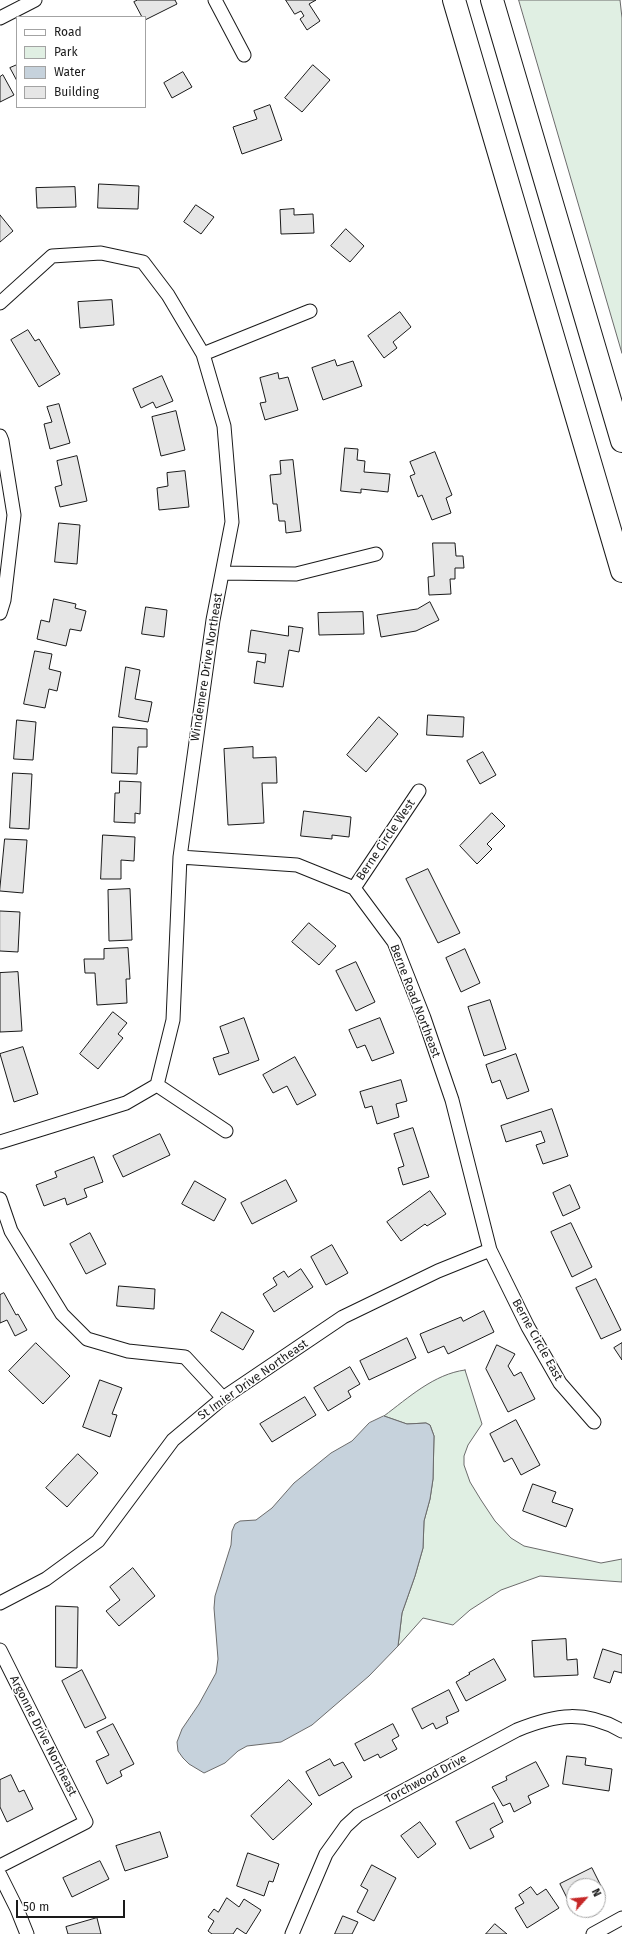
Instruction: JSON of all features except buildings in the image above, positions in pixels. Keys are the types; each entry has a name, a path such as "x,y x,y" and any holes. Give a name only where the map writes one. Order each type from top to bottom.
{"highway":[{"path":"454,0 622,571"},
{"path":"492,0 622,441"}],"street":[{"path":"0,18 18,4 36,0"},
{"path":"215,0 244,55"},
{"name":"Windemere Drive Northeast","path":"0,303 52,256 101,253 143,262 168,295 203,354 224,426 232,522 213,620 180,857 173,1020 157,1084"},
{"path":"203,354 310,310"},
{"path":"0,436 14,515 4,600 0,613"},
{"path":"222,572 296,574 376,554"},
{"name":"Berne Circle West","path":"354,888 419,791"},
{"path":"180,857 297,865 354,888"},
{"name":"Berne Road Northeast","path":"354,888 394,942 424,1018 452,1100 490,1250"},
{"path":"0,1142 126,1103 157,1084 226,1131"},
{"path":"0,1199 11,1231 62,1314 87,1339 128,1351 185,1358 223,1398"},
{"name":"St Imier Drive Northeast","path":"0,1603 46,1579 98,1542 173,1440 223,1398 343,1317 438,1271 490,1250"},
{"name":"Berne Circle East","path":"490,1250 528,1328 560,1383 594,1422"},
{"name":"Argonne Drive Northeast","path":"0,1650 86,1822 0,1866"},
{"name":"Torchwood Drive","path":"292,1934 326,1854 336,1837 358,1815 517,1730 539,1721 561,1716 584,1716 607,1722 622,1731"},
{"path":"0,1875 17,1909 27,1934"},
{"path":"593,1934 622,1918"}],"green space":[{"path":"519,0 620,0 622,18 622,353"},
{"path":"465,1370 482,1424 468,1445 464,1456 464,1465 470,1482 495,1521 511,1538 524,1546 601,1563 622,1559 622,1582 540,1576 501,1590 470,1610 453,1625 423,1618 398,1646 402,1613 423,1548 424,1521 430,1499 433,1479 434,1436 430,1425 426,1423 407,1424 384,1416 432,1382 454,1372"}],"water":[{"path":"384,1416 407,1424 426,1423 430,1425 434,1436 433,1479 430,1499 424,1521 423,1548 402,1613 398,1646 369,1676 312,1725 281,1742 247,1746 238,1751 225,1763 204,1773 189,1764 183,1758 178,1751 177,1742 182,1729 199,1704 216,1673 218,1659 214,1608 215,1596 231,1545 232,1531 235,1524 240,1521 256,1520 272,1508 294,1483 331,1453 352,1441 369,1423"}]}
